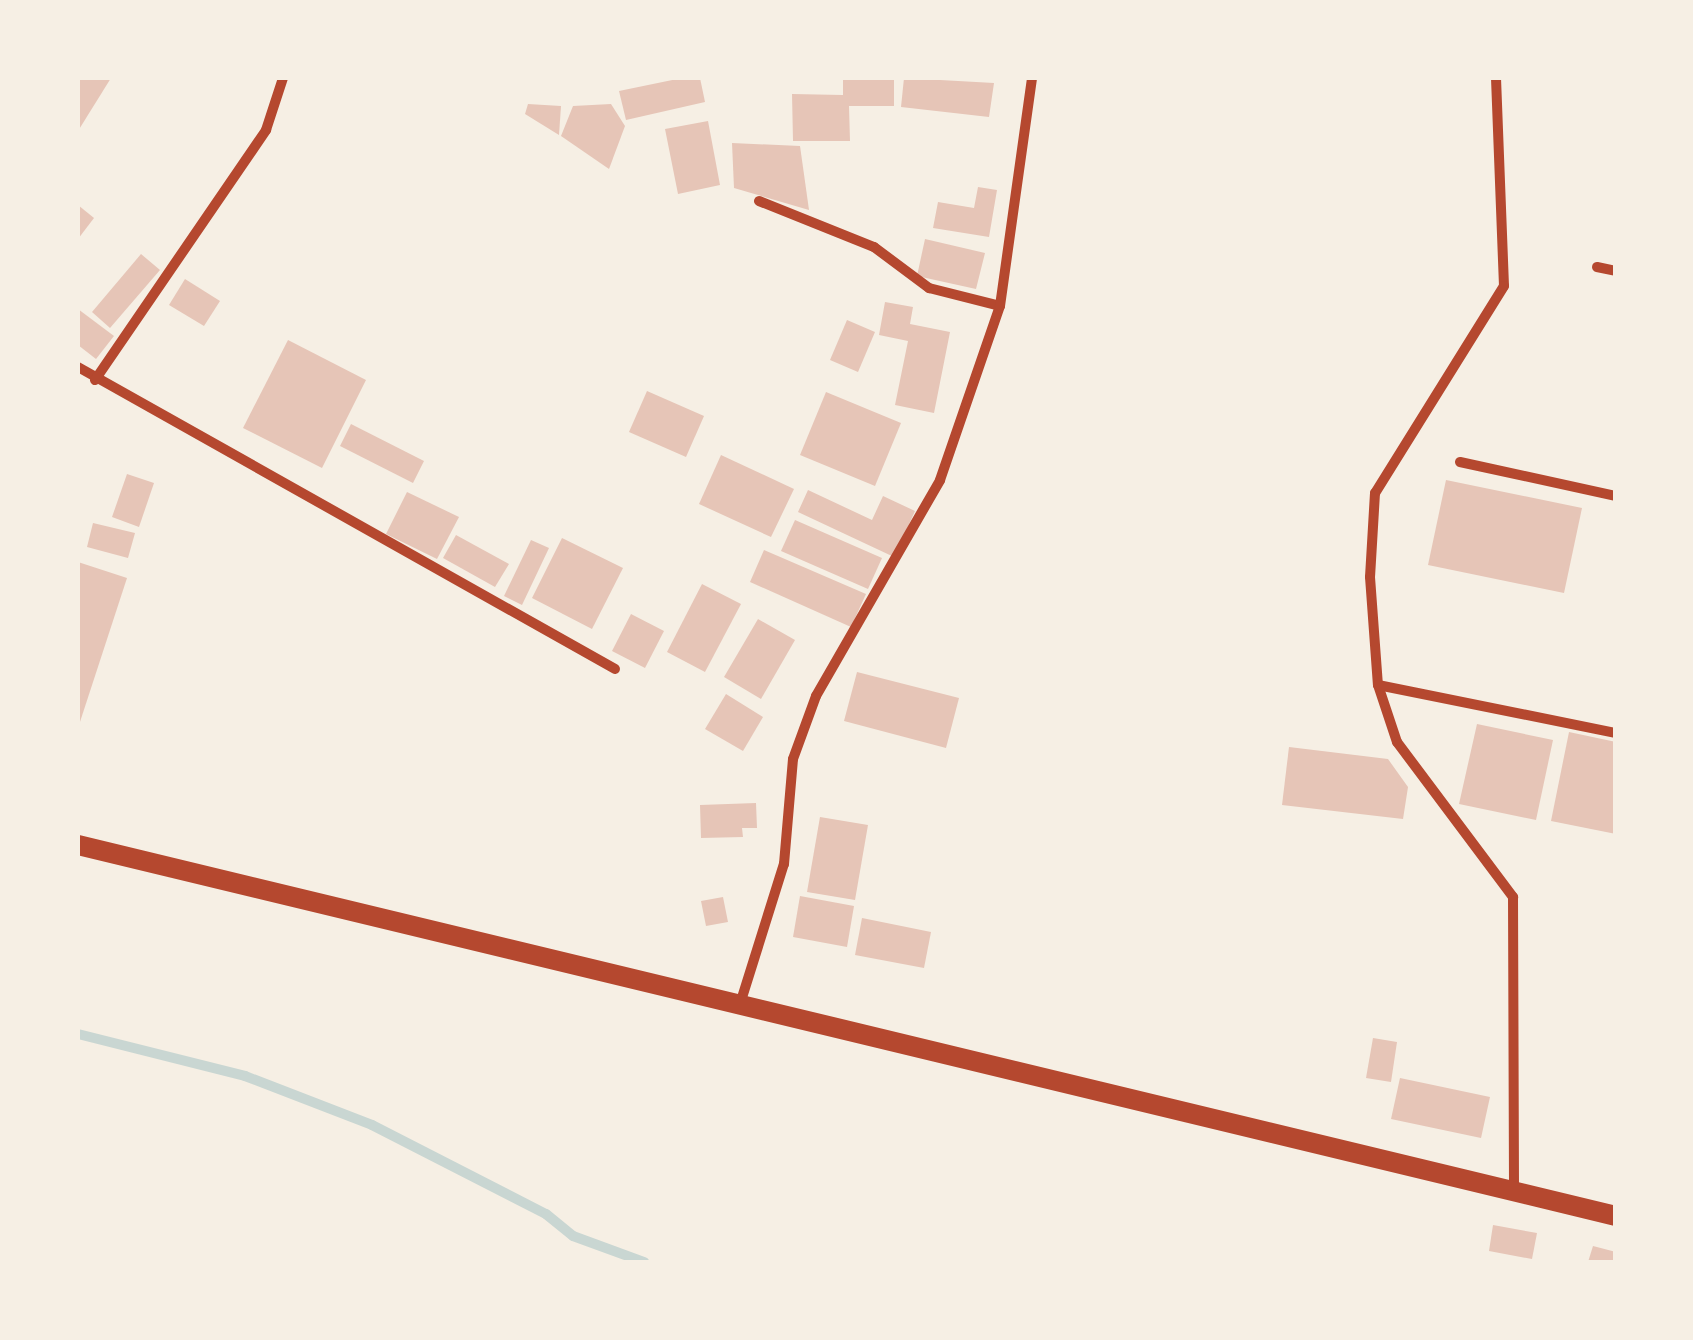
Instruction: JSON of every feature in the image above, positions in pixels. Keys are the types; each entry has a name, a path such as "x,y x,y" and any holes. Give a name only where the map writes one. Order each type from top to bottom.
{"main road":[{"path":"78,844 1514,1188 1616,1216"}],"street":[{"path":"95,380 266,130 283,78"},
{"path":"740,1004 784,864 794,759 816,696 940,480 1000,306 1032,78"},
{"path":"1496,78 1504,286 1376,493 1370,577 1378,684 1397,742 1513,897 1514,1188"},
{"path":"759,202 874,247 929,288 1000,306"},
{"path":"1597,267 1616,271"},
{"path":"78,367 95,380 616,669"},
{"path":"1460,462 1616,496"},
{"path":"1378,684 1616,733"}],"building":[{"path":"78,78 111,78 78,131"},
{"path":"700,78 705,102 626,120 619,91"},
{"path":"843,78 894,78 894,106 849,106 850,141 793,141 792,94 843,95"},
{"path":"904,78 994,83 989,117 901,107"},
{"path":"528,104 561,106 559,135 525,114"},
{"path":"611,104 625,126 609,169 561,136 573,106"},
{"path":"708,121 720,185 678,194 665,129"},
{"path":"732,143 800,146 809,210 734,188"},
{"path":"978,187 997,190 989,237 933,228 938,202 974,208"},
{"path":"78,205 94,218 78,239"},
{"path":"925,239 985,253 976,289 917,276"},
{"path":"141,254 160,270 110,328 92,312"},
{"path":"185,279 220,301 204,326 169,305"},
{"path":"885,302 913,307 910,324 950,332 934,413 895,405 908,341 879,335"},
{"path":"78,309 114,336 96,359 78,345"},
{"path":"847,320 875,332 858,372 830,360"},
{"path":"288,340 366,380 322,468 243,428"},
{"path":"647,391 704,416 686,457 629,432"},
{"path":"826,392 901,423 875,486 800,455"},
{"path":"351,424 424,461 413,483 340,446"},
{"path":"721,455 794,489 771,537 699,504"},
{"path":"127,474 154,483 139,527 112,517"},
{"path":"1446,480 1582,508 1564,593 1428,565"},
{"path":"808,490 872,520 883,496 915,511 894,557 798,512"},
{"path":"407,492 459,517 437,559 386,534"},
{"path":"795,520 882,558 868,589 781,551"},
{"path":"93,523 135,533 128,558 87,547"},
{"path":"456,535 509,564 495,587 443,558"},
{"path":"562,538 623,568 592,629 532,598"},
{"path":"531,540 549,548 522,605 504,596"},
{"path":"764,550 866,594 851,627 750,582"},
{"path":"78,562 127,578 78,728"},
{"path":"702,584 741,604 705,672 667,652"},
{"path":"631,614 664,631 645,668 612,651"},
{"path":"758,619 795,640 761,699 724,677"},
{"path":"857,672 959,698 946,748 844,721"},
{"path":"726,694 763,717 743,751 705,729"},
{"path":"1477,724 1553,740 1536,820 1459,804"},
{"path":"1569,732 1616,742 1616,834 1551,821"},
{"path":"1289,747 1388,759 1408,787 1403,819 1282,805"},
{"path":"756,803 757,828 742,828 743,837 701,838 700,805"},
{"path":"820,817 868,825 855,900 807,892"},
{"path":"800,896 854,906 847,947 793,937"},
{"path":"723,897 728,922 706,926 701,901"},
{"path":"862,918 931,932 924,968 855,955"},
{"path":"1373,1038 1397,1042 1391,1082 1366,1078"},
{"path":"1400,1078 1490,1097 1481,1138 1391,1119"},
{"path":"1493,1225 1537,1233 1532,1259 1489,1251"},
{"path":"1593,1246 1616,1252 1616,1262 1588,1262"}],"waterway":[{"path":"78,1034 245,1076 372,1125 546,1214 573,1236 644,1262"}]}
